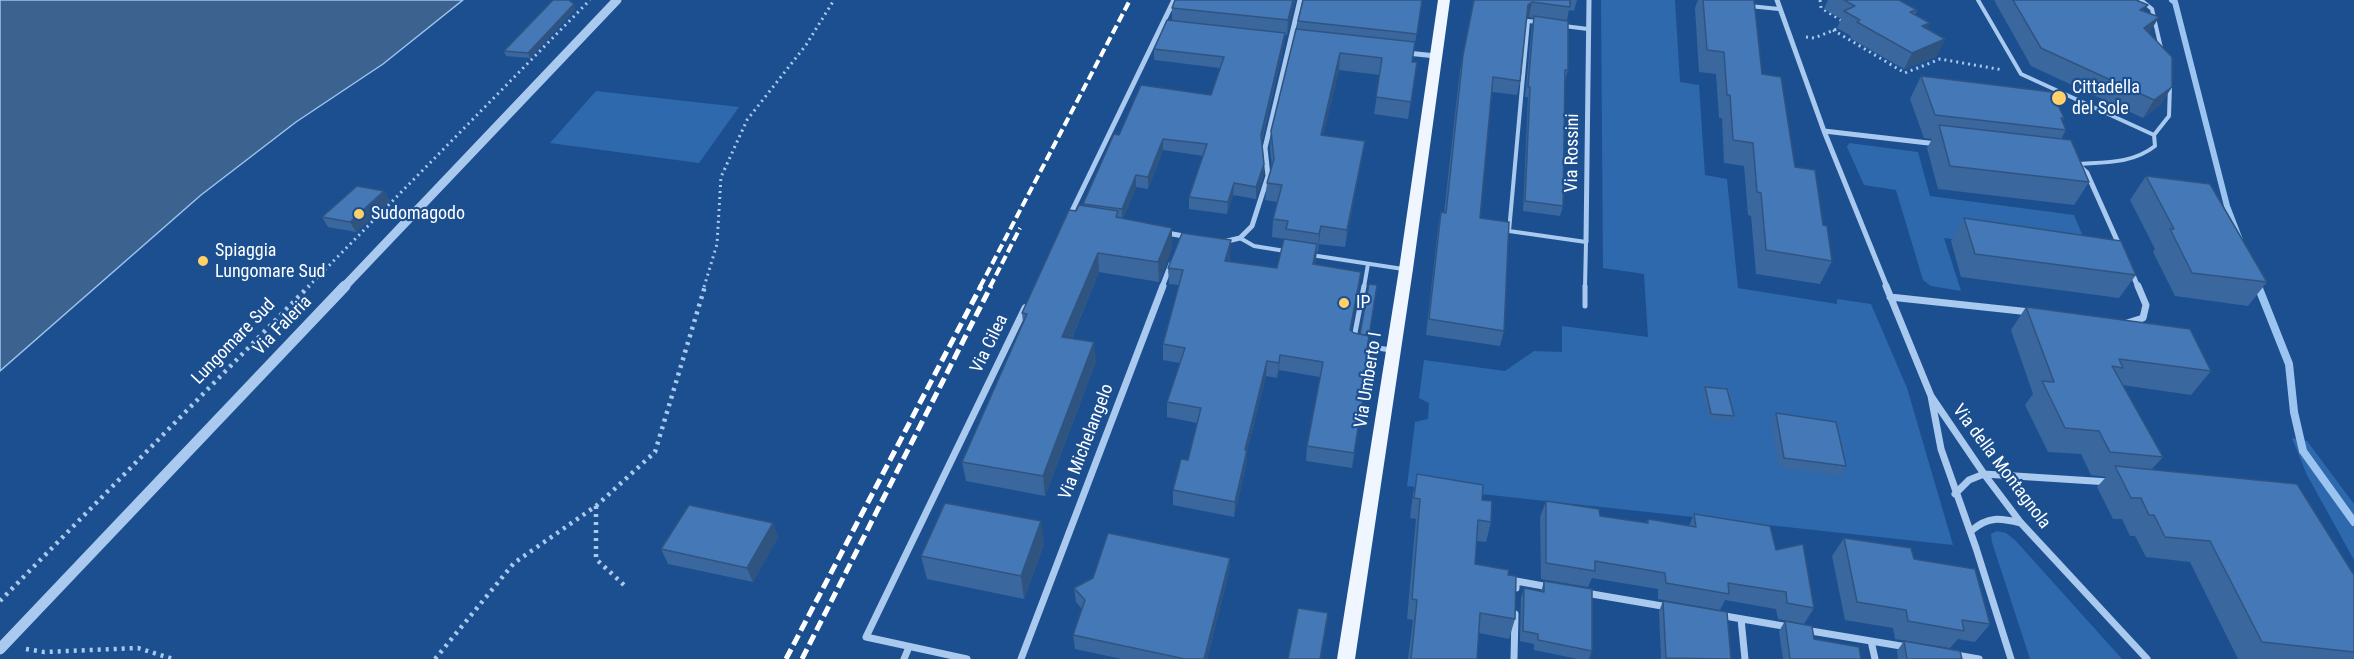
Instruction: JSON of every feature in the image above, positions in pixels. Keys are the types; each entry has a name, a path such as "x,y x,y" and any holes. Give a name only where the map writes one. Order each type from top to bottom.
{"main road":[{"name":"Via Umberto I","path":"1346,659 1406,269 1444,0"}],"street":[{"name":"Via Faleria","path":"2,647 617,0"},
{"path":"1079,220 1068,218 1174,0"},
{"path":"1213,240 1223,242 1240,238 1251,226 1268,177 1265,148 1300,0"},
{"name":"Via Rossini","path":"1586,242 1588,0"},
{"name":"Via della Montagnola","path":"1777,0 1824,131 1931,396 1984,474 2021,523 2147,659"},
{"path":"1161,26 1173,27"},
{"path":"1279,38 1302,40"},
{"path":"1401,52 1436,56"},
{"path":"1824,131 1940,144"},
{"path":"2067,161 2077,164 2087,173 2123,255"},
{"path":"1160,232 1193,237"},
{"path":"1178,247 1182,236"},
{"name":"Via Michelangelo","path":"1021,659 1174,258"},
{"path":"2119,322 2130,323 2143,318 2146,305 2128,265"},
{"path":"1890,297 2038,313"},
{"name":"Via Cilea","path":"909,647 866,637 1026,304"},
{"path":"1931,396 1935,430 1955,494 1971,531 2011,659"},
{"path":"1955,494 1969,480 1984,474 2115,483"},
{"path":"1971,531 1984,519 1990,518 1997,517 2021,523"},
{"path":"1516,592 1516,581 1563,589"},
{"path":"1575,591 1682,609"},
{"path":"1514,659 1515,603"},
{"path":"1705,613 1914,648"},
{"path":"1741,619 1745,659"},
{"path":"1871,641 1875,659"},
{"path":"904,659 909,647 967,659"},
{"path":"1946,654 1979,659"}],"lane":[{"path":"1978,0 2021,74 2154,135"},
{"path":"2141,0 2152,9 2163,59"},
{"path":"1744,5 1779,9"},
{"path":"1546,23 1528,21 1509,231 1586,242"},
{"path":"1555,24 1588,28"},
{"path":"2077,164 2126,160 2146,154 2155,146 2154,135 2169,116 2168,77"},
{"path":"1240,238 1254,246 1296,253"},
{"name":"Via Rossini","path":"1585,306 1586,242"},
{"path":"1306,254 1406,269"},
{"path":"1368,264 1353,344 1393,351"}],"path":[{"name":"Lungomare Sud","path":"0,601 590,0"},
{"path":"435,659 514,562 596,506 655,452 717,244 722,177 747,120 806,45 834,0"},
{"path":"1788,35 1814,38 1848,25 1821,8 1820,0"},
{"path":"1833,30 1905,73 1940,58 2021,74"},
{"path":"596,506 596,559 624,585"},
{"path":"2,647 44,652 138,648 173,659"}],"shaded area":[{"path":"0,0 463,0 383,64 296,122 201,195 0,371"},
{"path":"1601,0 1675,0 1680,82 1699,85 1705,175 1727,179 1738,288 1837,304 1837,299 1871,304 1907,388 1953,545 1407,486 1415,422 1428,419 1429,403 1419,398 1424,360 1505,371 1534,351 1562,352 1562,326 1648,337 1644,274 1603,268"},
{"path":"596,91 739,107 699,163 550,143"},
{"path":"1849,143 1918,152 1930,196 2074,215 2093,260 1944,238 1961,291 1931,286 1923,280 1896,190 1864,185 1847,147"},
{"path":"2292,438 2307,441 2354,504 2354,560 2307,475"},
{"path":"1997,531 2006,533 2015,540 2122,659 2030,659 1992,542 1991,534"}],"building":[{"path":"553,0 569,0 574,4 528,53 504,51"},
{"path":"1175,0 1293,0 1288,20 1172,8"},
{"path":"1303,0 1422,0 1417,34 1298,21"},
{"path":"1474,0 1570,0 1570,7 1532,2 1528,5 1520,81 1493,77 1480,218 1509,222 1504,331 1429,319 1441,212 1446,213 1463,55"},
{"path":"1703,0 1754,0 1762,74 1781,77 1795,167 1815,170 1823,225 1827,226 1832,261 1766,250 1761,193 1757,192 1753,143 1733,140 1724,52 1707,50"},
{"path":"1844,0 1899,0 1917,10 1910,12 1930,23 1922,26 1945,39 1912,53 1857,22 1860,20 1844,11 1855,6"},
{"path":"2013,0 2136,0 2148,5 2140,10 2159,17 2144,28 2172,57 2172,87 2154,100 2041,48"},
{"path":"1534,16 1568,21 1563,206 1525,201 1530,87 1528,87"},
{"path":"1167,20 1285,33 1261,135 1264,164 1256,187 1234,183 1228,202 1189,197 1207,144 1163,139 1148,177 1136,175 1122,209 1083,204 1114,134 1119,135 1141,85 1211,95 1224,57 1154,49"},
{"path":"1296,29 1415,42 1412,62 1417,62 1411,102 1376,97 1382,58 1340,53 1321,135 1365,141 1347,230 1321,226 1319,234 1286,229 1288,221 1273,219 1282,185 1267,183 1274,159 1271,131"},
{"path":"1921,76 2052,92 2064,118 2061,118 2066,130 1935,115"},
{"path":"1939,125 2071,140 2089,182 1950,166"},
{"path":"2146,176 2210,184 2267,282 2192,273 2170,229 2174,229"},
{"path":"357,186 384,191 350,222 322,217"},
{"path":"1079,205 1118,211 1116,217 1172,228 1158,262 1098,253 1062,337 1094,342 1043,476 962,462 1027,314 1022,313 1069,210 1076,211"},
{"path":"1964,218 2121,241 2136,275 1975,254"},
{"path":"1182,233 1231,240 1225,261 1277,268 1284,239 1317,244 1313,264 1361,272 1350,330 1369,336 1367,349 1371,349 1354,453 1307,446 1323,362 1280,355 1279,363 1267,361 1235,502 1173,490 1181,459 1188,460 1201,408 1167,402 1185,348 1163,344 1183,270 1168,268"},
{"path":"1369,284 1377,285 1369,336 1360,334"},
{"path":"2026,307 2190,329 2211,371 2119,359 2123,368 2112,366 2163,457 2110,452 2099,431 2065,428 2042,381 2054,382"},
{"path":"1705,387 1727,389 1734,416 1711,414"},
{"path":"1776,413 1836,422 1846,466 1784,458"},
{"path":"2115,466 2297,484 2354,575 2354,652 2262,642 2210,541 2165,537 2154,515 2149,515 2141,498 2131,498"},
{"path":"1417,474 1483,485 1482,500 1492,501 1491,522 1478,520 1475,564 1509,570 1508,575 1516,576 1515,619 1480,613 1477,659 1411,659 1417,600 1412,599 1420,499 1414,498"},
{"path":"1546,501 1599,509 1600,516 1648,523 1648,519 1696,527 1694,514 1770,526 1776,550 1803,544 1814,608 1787,603 1786,592 1728,583 1729,594 1666,583 1665,573 1595,561 1595,571 1546,563"},
{"path":"945,503 1041,521 1021,576 921,556"},
{"path":"689,505 773,523 747,568 661,549"},
{"path":"1108,533 1230,558 1204,659 1185,659 1073,635 1085,600 1074,588 1093,578"},
{"path":"1844,538 1911,548 1914,559 1975,569 1990,624 1962,620 1964,631 1908,621 1906,610 1857,602"},
{"path":"1544,581 1592,589 1592,651 1538,640 1538,634 1523,631 1524,588 1544,592"},
{"path":"1663,601 1727,612 1731,659 1666,658"},
{"path":"1298,608 1328,613 1320,659 1288,659"},
{"path":"1785,621 1812,626 1814,639 1859,647 1861,659 1790,659"},
{"path":"1904,641 1960,651 1962,659 1907,659"}],"waterway":[{"path":"2172,0 2175,2 2227,206 2240,240"},
{"path":"2257,282 2259,287"},
{"path":"2258,286 2289,364 2294,412 2303,451 2354,522"}],"railway":[{"path":"980,287 1130,0"},
{"path":"990,287 1020,228"},
{"path":"786,659 981,286"},
{"path":"802,659 991,286"}],"place":[{"name":"Cittadella del Sole","path":"2059,98"},
{"name":"Sudomagodo","path":"359,214"},
{"name":"Spiaggia Lungomare Sud","path":"203,261"},
{"name":"IP","path":"1344,303"}]}
